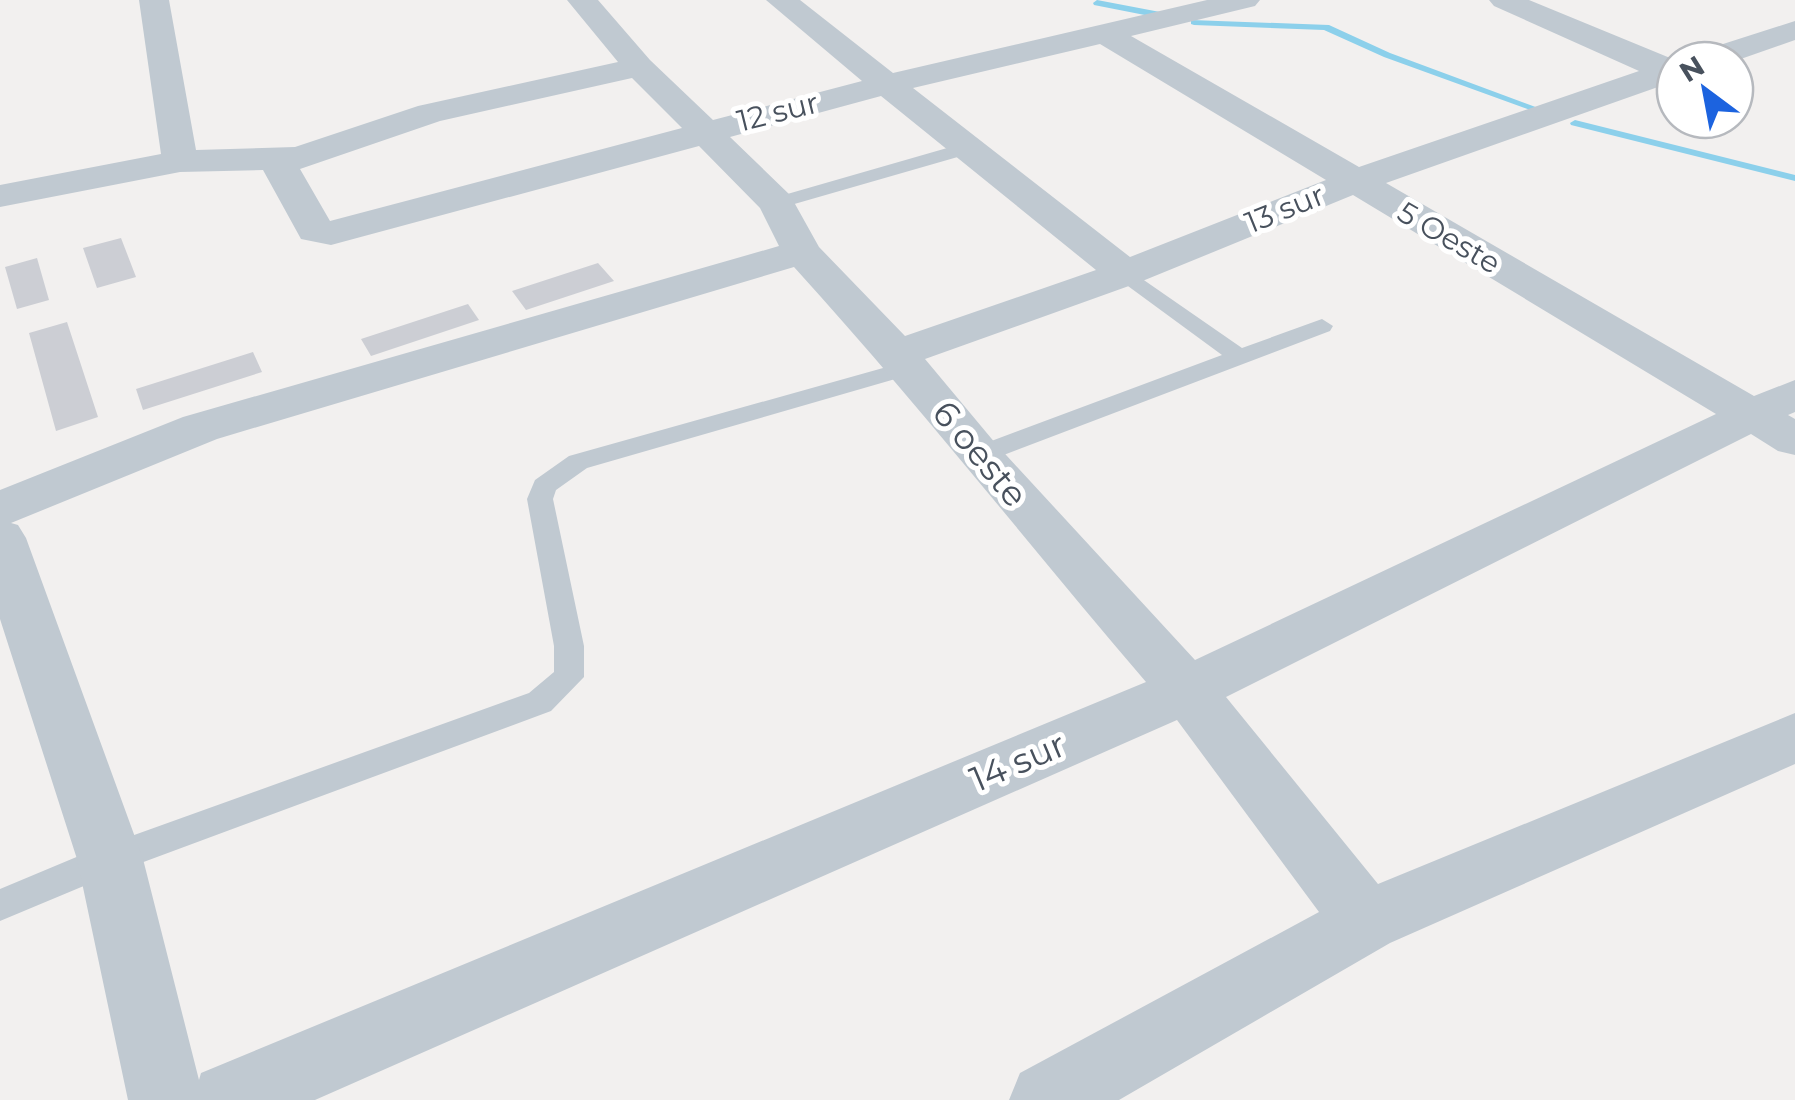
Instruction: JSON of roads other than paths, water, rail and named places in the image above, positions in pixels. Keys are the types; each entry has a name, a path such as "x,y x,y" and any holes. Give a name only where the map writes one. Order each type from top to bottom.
{"street":[{"path":"154,0 180,161"},
{"name":"6 oeste","path":"582,0 639,67 777,202 802,252 903,361 979,455 1188,690 1366,921"},
{"path":"780,0 1125,272"},
{"name":"12 sur","path":"276,161 315,231 332,232 703,131 1245,0"},
{"path":"1504,0 1655,64"},
{"path":"1788,0 1795,2"},
{"path":"1755,43 1795,30"},
{"name":"5 Oeste","path":"1104,33 1353,182 1773,404 1795,440"},
{"path":"0,196 180,161 276,161 324,152 430,112 639,67"},
{"name":"13 sur","path":"903,361 1353,182 1655,77"},
{"path":"0,509 200,428 802,252"},
{"name":"14 sur","path":"228,1100 1188,690 1773,404"},
{"path":"0,538 110,859 166,1100"},
{"path":"1047,1100 1366,921 1795,737"}],"lane":[{"path":"777,202 968,148"},
{"path":"1125,272 1241,358"},
{"path":"979,455 1322,326"},
{"path":"0,905 110,859 540,702 569,677 569,646 540,499 544,486 578,462 903,361"}],"waterway":[{"path":"1097,3 1160,15"},
{"path":"1194,22 1326,27 1387,55 1536,109"},
{"path":"1575,123 1795,178"}]}
